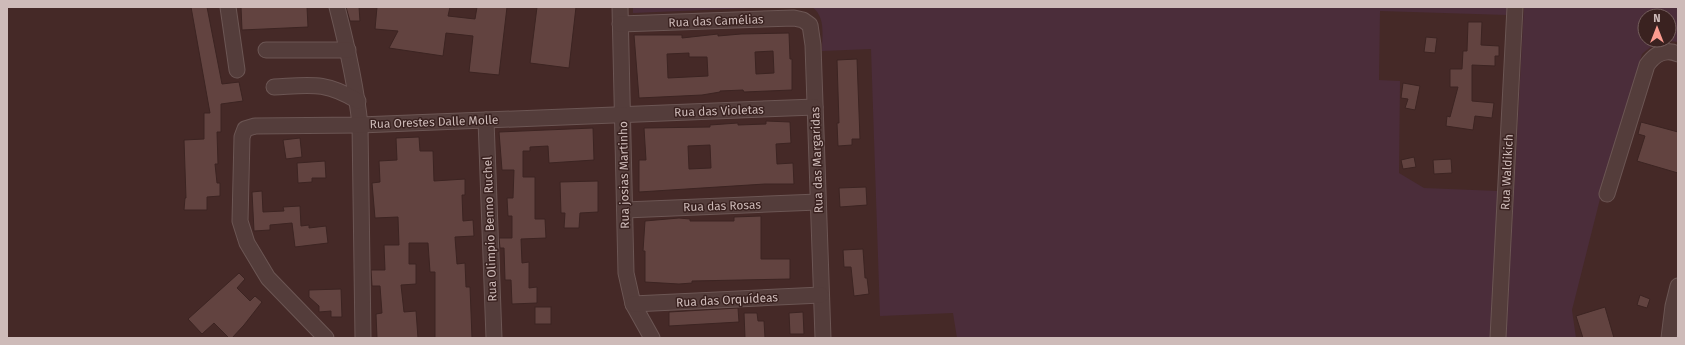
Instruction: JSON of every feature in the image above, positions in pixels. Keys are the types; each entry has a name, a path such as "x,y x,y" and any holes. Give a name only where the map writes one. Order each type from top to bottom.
{"street":[{"path":"228,7 237,70"},
{"path":"337,7 348,50 358,101 360,125 362,338"},
{"name":"Rua josias Martinho","path":"620,7 626,272 633,304 652,338"},
{"name":"Rua Waldikich","path":"1498,338 1515,7"},
{"name":"Rua das Camélias","path":"620,24 794,18 803,20 810,25"},
{"name":"Rua das Margaridas","path":"810,25 813,45 823,338"},
{"path":"266,50 348,50"},
{"path":"1607,194 1647,65 1654,56 1661,52 1672,51 1678,54"},
{"path":"274,87 328,86 340,90 358,101"},
{"name":"Rua das Violetas","path":"623,115 815,108"},
{"name":"Rua Orestes Dalle Molle","path":"326,338 268,278 247,243 240,221 242,136 245,129 255,126 360,125 623,115"},
{"name":"Rua Olimpio Benno Ruchel","path":"486,120 494,338"},
{"name":"Rua das Rosas","path":"625,210 818,202"},
{"path":"1670,338 1673,306 1678,286"},
{"name":"Rua das Orquídeas","path":"633,304 821,295"},
{"path":"1670,338 1678,333"}],"shaded area":[{"path":"633,7 776,7 633,13"},
{"path":"812,7 1507,7 1507,15 1380,11 1379,80 1400,81 1399,173 1424,188 1498,191 1490,338 957,338 953,313 880,316 871,49 822,51 823,33 821,21 816,11"},
{"path":"1524,7 1678,7 1678,42 1677,8 1637,8 1637,48 1649,48 1642,54 1602,191 1572,310 1576,338 1506,338"}],"building":[{"path":"191,7 207,7 222,84 239,82 243,101 221,104 221,132 217,132 218,164 215,164 217,183 220,183 220,196 207,197 207,210 184,210 186,198 184,140 204,139 204,113 210,113"},
{"path":"241,7 307,7 308,27 242,30"},
{"path":"346,7 359,7 360,21 350,21"},
{"path":"377,7 450,7 448,16 475,19 477,7 507,7 499,75 469,72 473,36 446,33 443,56 389,48 398,31 375,29"},
{"path":"537,7 576,7 569,68 530,63"},
{"path":"1468,22 1482,22 1481,45 1499,46 1499,56 1495,56 1495,66 1472,65 1472,101 1494,103 1492,118 1475,116 1473,130 1446,126 1447,116 1450,117 1458,87 1450,87 1450,69 1462,69 1463,51 1467,51"},
{"path":"789,33 790,59 792,59 792,90 744,92 743,90 720,91 702,95 639,98 634,35 682,35 682,38 718,34 718,36","holes":["773,51 774,73 756,74 755,52","689,53 689,57 707,57 708,76 668,78 667,54"]},
{"path":"1426,37 1437,38 1435,53 1424,52"},
{"path":"857,59 860,139 852,139 852,145 838,146 837,123 839,123 837,60"},
{"path":"1403,83 1420,86 1415,110 1405,108 1408,99 1401,98"},
{"path":"766,121 790,122 791,143 776,144 777,164 793,163 794,184 765,184 639,192 639,160 646,160 644,128 710,127 710,125 738,123 738,125 766,124","holes":["710,145 711,168 689,169 688,146"]},
{"path":"1641,122 1678,132 1678,173 1637,161 1645,136 1638,134"},
{"path":"593,128 594,160 549,163 548,146 530,147 530,151 523,151 523,177 535,177 535,219 545,219 546,238 521,239 522,263 529,262 529,288 537,287 537,303 512,304 511,280 505,280 504,248 500,248 499,238 512,238 512,216 508,216 507,198 513,198 514,170 502,170 499,132"},
{"path":"419,137 420,151 433,151 434,181 465,179 465,195 462,195 463,221 473,220 474,236 455,237 457,264 465,263 466,287 470,287 472,338 435,338 435,272 430,272 428,243 409,243 409,264 416,264 416,284 401,285 404,312 416,311 418,338 377,338 376,314 382,313 380,286 372,286 371,270 385,270 384,245 399,245 398,217 375,218 372,183 380,182 379,161 397,160 396,138"},
{"path":"300,138 302,157 286,159 283,140"},
{"path":"1414,157 1416,167 1403,169 1401,160"},
{"path":"1451,159 1452,173 1434,174 1433,160"},
{"path":"325,161 326,178 312,178 312,182 298,183 297,163"},
{"path":"598,181 598,212 580,213 579,228 564,228 565,213 561,213 560,182"},
{"path":"866,187 867,205 840,207 839,188"},
{"path":"262,191 263,212 284,211 283,207 300,206 301,226 309,225 309,228 326,226 328,243 295,247 292,223 270,225 270,230 254,231 252,192"},
{"path":"761,216 761,259 790,259 790,279 692,281 692,283 679,284 645,282 645,251 643,251 645,221 679,218 690,219 690,221 734,221 734,217"},
{"path":"863,249 865,278 867,278 869,294 854,296 851,267 844,267 843,250"},
{"path":"239,273 245,279 237,288 250,301 255,296 262,302 232,338 229,338 214,323 202,334 188,319"},
{"path":"341,289 342,317 331,317 331,311 319,312 319,306 309,297 309,290"},
{"path":"1640,295 1650,299 1647,308 1637,305"},
{"path":"535,307 551,307 551,324 535,324"},
{"path":"1605,307 1614,338 1583,338 1576,316"},
{"path":"738,308 739,322 669,326 669,312"},
{"path":"803,312 804,334 790,334 789,313"},
{"path":"744,313 757,313 758,321 764,321 765,338 745,338"}]}
